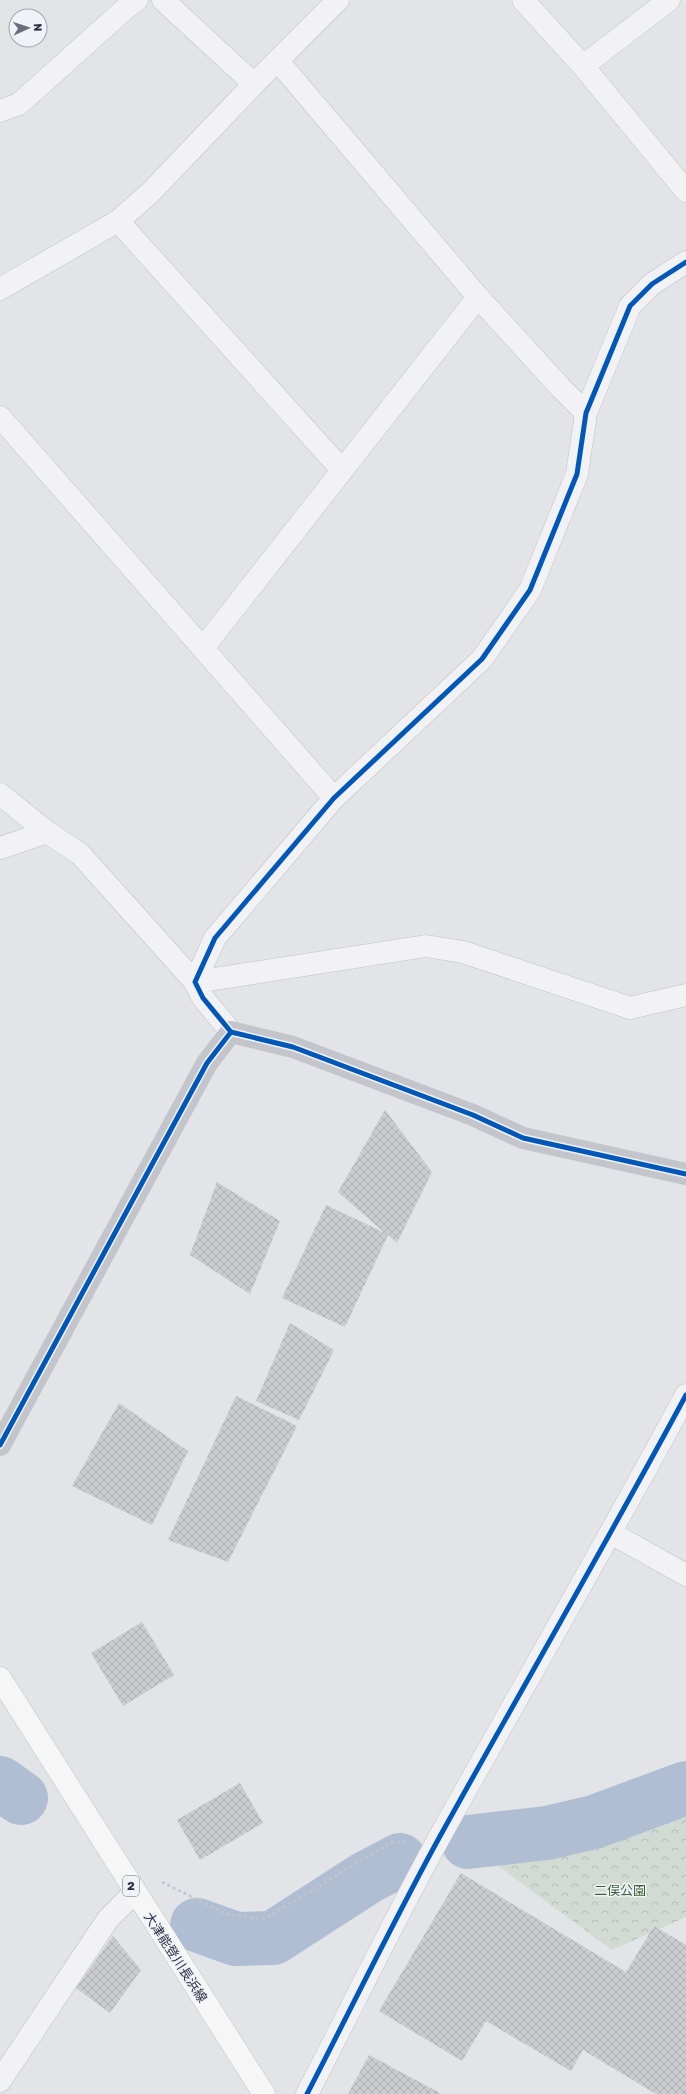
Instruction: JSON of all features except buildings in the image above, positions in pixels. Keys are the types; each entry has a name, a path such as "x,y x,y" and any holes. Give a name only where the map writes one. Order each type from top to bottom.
{"main road":[{"name":"大津能登川長浜線","path":"0,1678 264,2094"}],"street":[{"path":"0,111 19,104 126,8 137,0"},
{"path":"163,0 254,84"},
{"path":"0,289 118,220 150,192 254,84 338,0"},
{"path":"523,0 584,66 686,191"},
{"path":"584,66 669,0"},
{"path":"278,61 478,297 560,387 586,413"},
{"path":"118,220 342,470"},
{"path":"195,982 215,938 334,798 482,659 530,590 577,474 586,413 630,306 652,284 686,262"},
{"path":"203,648 478,297"},
{"path":"0,417 334,798"},
{"path":"0,794 48,832 80,854 195,982 203,998 232,1032 293,1047 473,1115 523,1138 686,1174"},
{"path":"0,848 48,832"},
{"path":"195,982 426,946 463,952 630,1008 686,995"},
{"path":"0,1445 207,1063 232,1032"},
{"path":"307,2094 438,1841 582,1581 611,1533 686,1394"},
{"path":"611,1533 686,1575"},
{"path":"0,2081 108,1919 135,1892"}],"path":[{"path":"155,1878 226,1914 264,1919 392,1842 438,1841"}],"green space":[{"name":"二俣公園","path":"686,1815 686,1917 612,1950 498,1866 639,1831"}],"waterway":[{"path":"0,1783 21,1798"},
{"path":"468,1842 547,1833 594,1822 686,1788"},
{"path":"197,1925 236,1939 273,1938 366,1878 400,1860"}],"cycle path":[{"path":"231,1032 203,998 195,982 215,938 334,798 482,659 530,590 577,474 586,413 630,306 652,284 686,262"},
{"path":"0,1445 207,1063 231,1032 293,1047 473,1115 523,1138 686,1174"},
{"path":"307,2094 439,1838 686,1395"}]}
